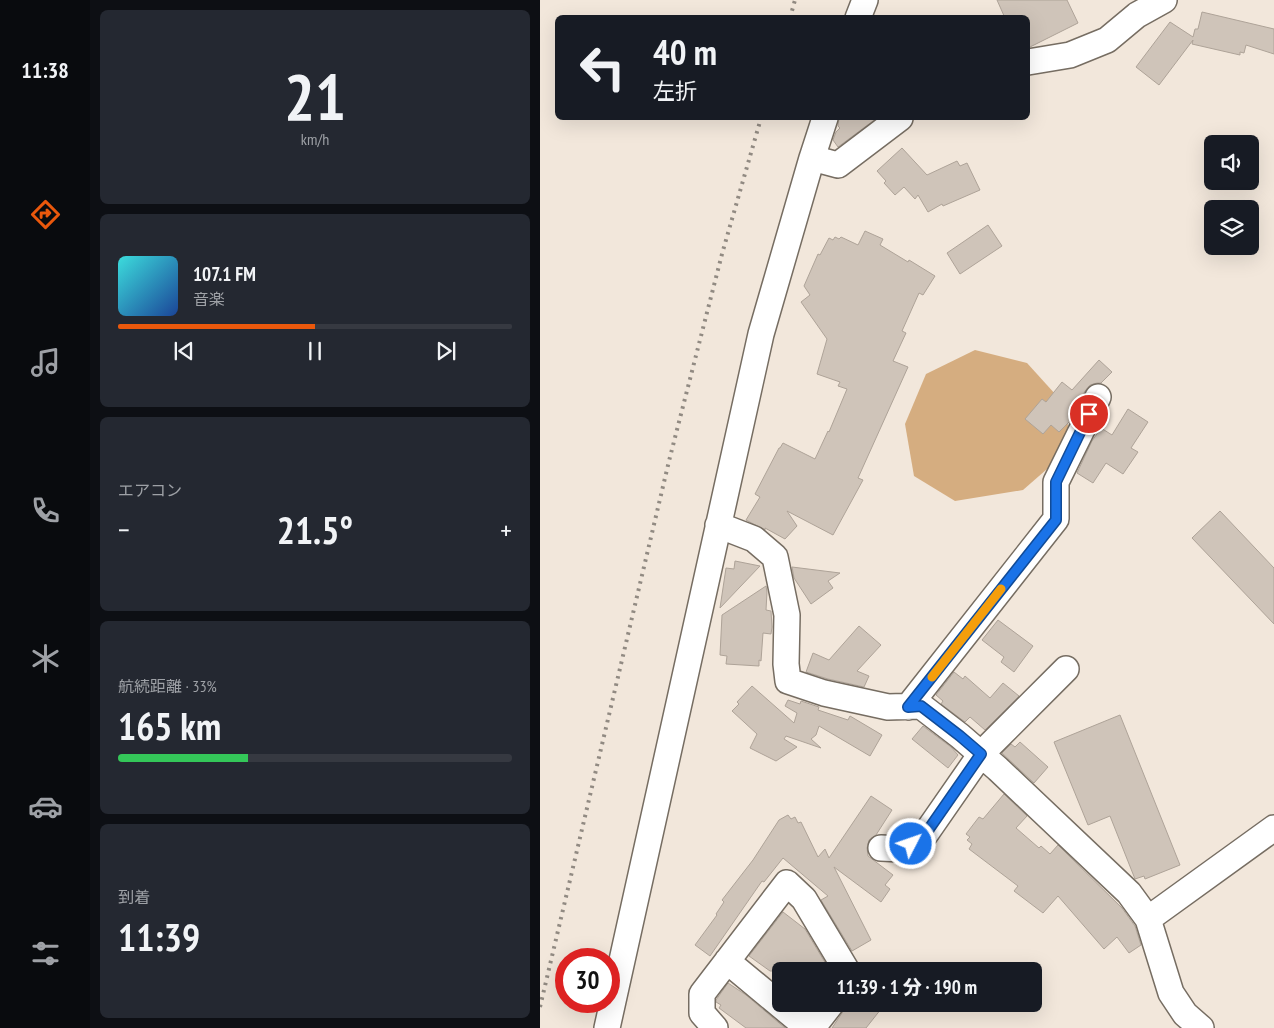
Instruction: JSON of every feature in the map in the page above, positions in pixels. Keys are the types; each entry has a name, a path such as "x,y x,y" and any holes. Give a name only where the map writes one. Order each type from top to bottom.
{"street":[{"path":"859,15 865,0"},
{"path":"1030,62 1070,55 1107,40 1138,15 1164,0"},
{"path":"607,1028 761,334 824,120"},
{"path":"812,158 838,165 897,120"},
{"path":"908,707 1056,520 1056,482 1098,397"},
{"path":"718,525 754,539 775,556 787,615 786,664 788,681 824,693 888,707 921,706 960,736 1129,893 1148,919 1171,993 1185,1014 1201,1028"},
{"path":"882,848 901,849 922,839 981,754 1066,669"},
{"path":"1148,919 1274,828"},
{"path":"715,1028 702,1013 702,994 787,883 804,899 842,962"},
{"path":"727,961 772,998"},
{"path":"789,1012 804,1024 817,1022 825,1012"}],"shaded area":[{"path":"975,350 1027,363 1066,406 1070,449 1023,490 955,501 914,476 905,424 926,374"}],"building":[{"path":"997,0 1067,0 1078,23 1030,47 1030,15 1004,15"},
{"path":"1202,12 1274,29 1274,54 1246,45 1244,53 1240,52 1240,55 1192,44 1193,40 1159,85 1136,67 1170,22 1193,37 1195,29 1198,29"},
{"path":"839,120 874,120 838,147 833,140 840,128 838,126"},
{"path":"902,148 927,175 957,161 960,166 967,163 980,190 943,206 942,204 928,212 918,195 915,199 904,187 895,195 884,183 886,181 877,171"},
{"path":"988,225 1002,246 960,274 947,253"},
{"path":"865,231 883,239 880,245 935,276 923,295 919,293 902,331 906,333 893,361 908,367 858,478 863,480 833,535 787,511 797,526 785,539 746,520 760,497 755,494 783,443 815,459 829,432 847,389 838,386 840,382 817,374 827,339 801,302 810,295 804,286 818,254 820,255 829,238 833,240 835,237 839,239 841,237 858,245"},
{"path":"1099,360 1112,372 1101,383 1090,385 1070,421 1059,432 1051,425 1043,434 1025,419 1042,399 1046,402 1062,382 1072,390"},
{"path":"1128,409 1148,422 1131,448 1138,452 1123,474 1106,463 1093,483 1077,473 1092,441 1101,428 1112,435"},
{"path":"1220,511 1274,568 1274,624 1192,538"},
{"path":"735,561 760,566 720,608 726,568 734,569"},
{"path":"792,567 840,573 828,581 833,588 811,604 794,578"},
{"path":"766,586 766,610 771,611 772,627 771,634 763,633 759,666 726,664 727,656 720,655 722,615"},
{"path":"998,620 1033,646 1014,672 1001,662 1004,657 982,640"},
{"path":"859,626 881,645 857,671 869,676 864,687 806,672 813,653 829,660"},
{"path":"954,672 963,679 965,676 990,698 1003,683 1019,696 985,730 970,717 965,722 941,704 943,701 936,695"},
{"path":"752,686 794,723 797,713 785,706 788,700 800,704 801,701 819,707 818,710 848,720 850,716 882,735 870,756 819,726 816,735 811,739 821,748 786,736 784,739 797,747 776,761 750,748 757,734 732,711 739,704 737,702"},
{"path":"1120,715 1180,865 1145,879 1144,876 1135,879 1110,816 1088,825 1054,742"},
{"path":"923,726 951,747 958,755 948,768 912,739"},
{"path":"1020,742 1048,767 1034,783 1002,753 1011,744 1015,747"},
{"path":"1004,794 1027,816 1016,828 1039,848 1041,846 1050,854 1058,845 1122,908 1135,926 1141,945 1129,953 1117,937 1104,949 1058,896 1043,913 1014,891 1018,886 969,849 972,844 967,840 970,837 966,834 979,817 983,819"},
{"path":"871,796 892,810 876,835 869,840 867,848 868,856 893,875 885,885 890,889 881,902 834,867 871,940 852,951 821,900 828,896 783,858 764,882 762,881 710,956 695,945 717,915 724,902 722,900 753,860 779,820 788,815 791,819 795,817 798,823 801,822 818,857 825,849 829,858"},
{"path":"783,912 805,929 825,962 772,962 772,971 770,971 749,956"},
{"path":"728,983 746,995 785,1028 746,1028 719,1008 721,1005 716,1000"},
{"path":"843,1012 879,1012 866,1028 832,1028"}],"railway":[{"path":"791,15 795,0"},
{"path":"540,1007 669,461 722,254 760,120"}],"slow traffic":[{"path":"932,677 1001,589"}],"route":[{"path":"911,844 922,839 981,754 921,706 908,707 1056,520 1056,482 1089,414"}]}
